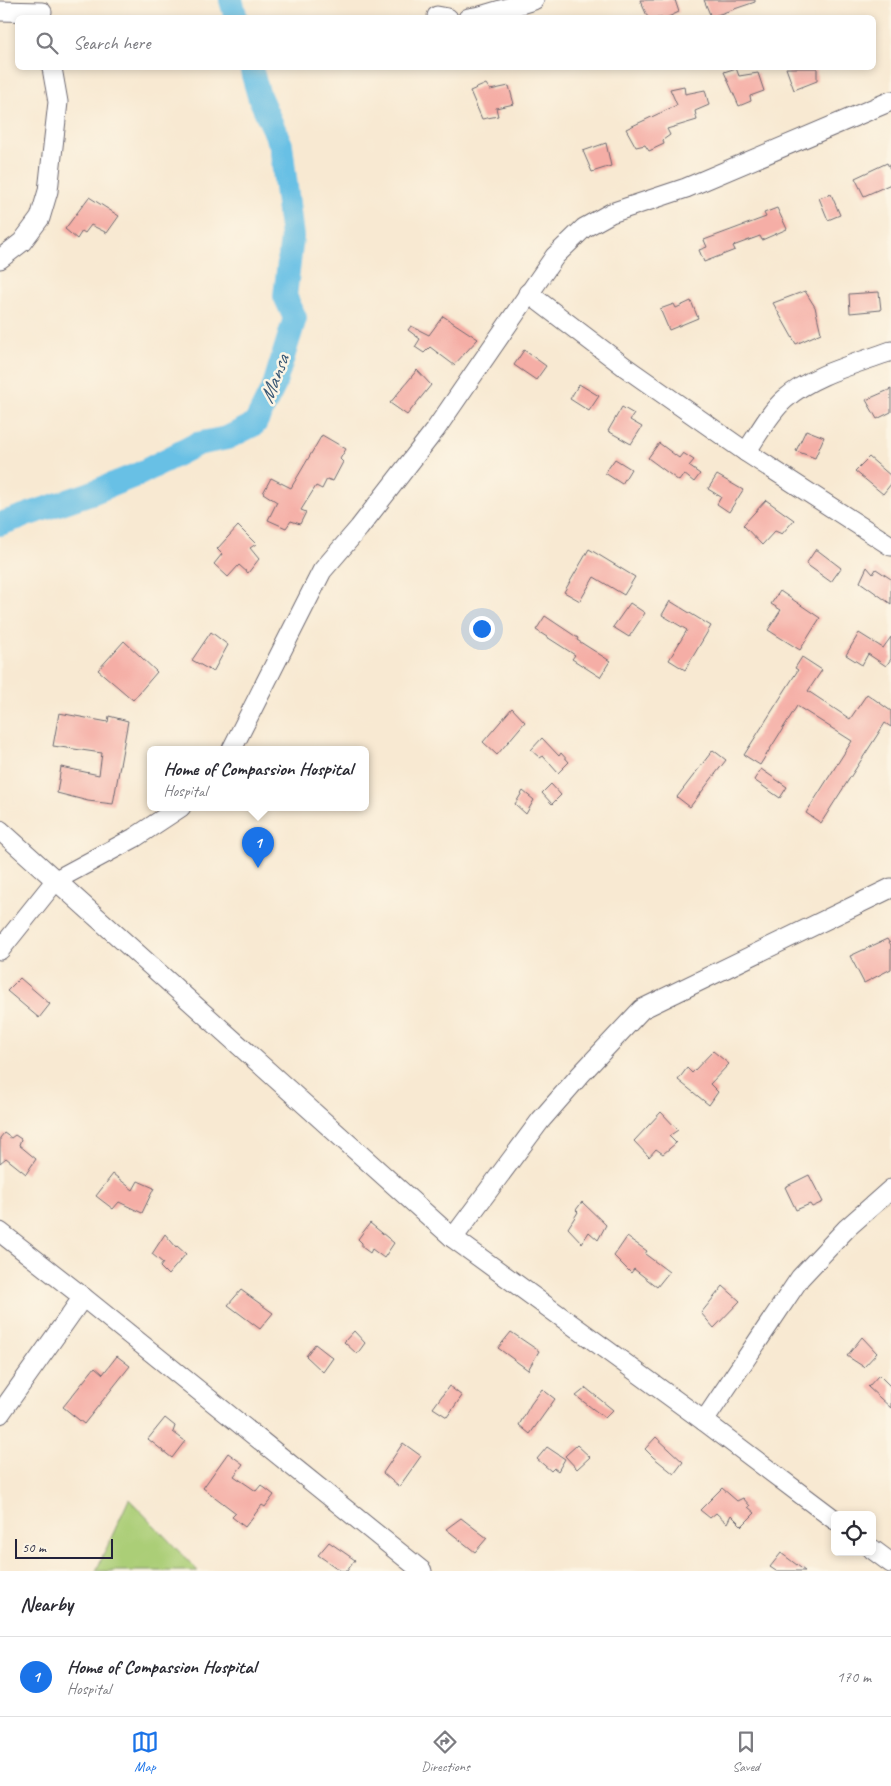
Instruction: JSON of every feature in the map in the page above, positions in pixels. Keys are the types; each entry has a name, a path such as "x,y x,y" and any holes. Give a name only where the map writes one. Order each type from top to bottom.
{"street":[{"path":"483,15 534,0"},
{"path":"0,11 43,10"},
{"path":"0,258 22,242 40,218 48,191 58,102 52,70"},
{"path":"234,746 322,571 359,528 434,430 528,293 560,250 584,228 611,214 686,188 891,101"},
{"path":"528,293 625,367 746,452 891,546"},
{"path":"746,452 771,414 798,388 891,351"},
{"path":"0,950 56,880 134,838 175,811"},
{"path":"0,830 453,1238 704,1421 831,1517"},
{"path":"453,1238 540,1121 580,1074 642,1009 891,888"},
{"path":"704,1421 800,1278 847,1228 891,1189"},
{"path":"0,1232 422,1571"},
{"path":"0,1414 83,1297"},
{"path":"876,1552 891,1563"}],"green space":[{"path":"129,1499 198,1571 96,1571"}],"building":[{"path":"640,0 675,0 679,12 672,15 647,15"},
{"path":"704,0 755,0 755,2 717,15 710,15"},
{"path":"737,70 739,76 758,73 764,91 750,96 751,101 739,106 724,72"},
{"path":"787,70 817,70 817,81 794,90"},
{"path":"486,84 490,90 509,86 514,104 496,108 498,116 482,119 470,91"},
{"path":"684,86 685,94 705,90 709,105 695,111 697,120 667,129 670,135 663,140 664,144 649,151 645,145 636,147 626,129 677,105 670,89"},
{"path":"606,143 611,166 592,172 583,151"},
{"path":"887,163 891,171 891,184 864,196 855,178"},
{"path":"831,194 840,215 828,220 819,198"},
{"path":"89,197 119,216 107,233 91,225 85,233 82,231 77,239 65,229"},
{"path":"777,208 787,229 762,240 760,236 733,246 735,250 704,262 699,250 707,247 704,240 766,217 764,213"},
{"path":"805,291 815,307 821,333 796,344 773,303"},
{"path":"879,292 881,310 850,313 849,294"},
{"path":"691,301 698,318 669,330 660,309 674,304 676,308"},
{"path":"443,316 478,339 454,365 430,347 424,353 415,347 420,339 408,330 411,326 429,335"},
{"path":"524,350 546,366 536,380 514,365"},
{"path":"417,370 431,385 407,415 390,403"},
{"path":"579,384 599,396 589,411 570,399"},
{"path":"891,389 891,412 877,419 866,400"},
{"path":"622,407 634,414 630,420 642,427 631,444 608,431"},
{"path":"806,430 824,437 815,458 796,451"},
{"path":"322,435 346,449 340,459 343,462 333,481 327,479 322,489 316,486 301,510 306,512 300,524 291,521 286,528 268,520 277,502 263,493 271,478 291,488"},
{"path":"659,443 679,458 683,453 694,460 689,466 700,474 694,482 684,474 679,481 648,458"},
{"path":"869,457 891,476 891,484 883,494 855,471"},
{"path":"615,459 631,469 622,484 605,473"},
{"path":"717,475 743,490 729,512 717,504 721,497 708,489"},
{"path":"766,500 794,520 782,534 775,531 762,545 743,525"},
{"path":"238,526 256,544 250,548 259,559 248,573 239,565 228,577 214,564 222,554 217,549"},
{"path":"589,549 635,577 624,595 594,577 580,601 564,592"},
{"path":"816,549 841,568 831,582 806,564"},
{"path":"867,567 873,574 876,569 891,579 891,604 860,582"},
{"path":"780,591 820,618 800,650 768,630 781,610 771,604"},
{"path":"670,601 711,626 685,670 669,660 687,630 662,615"},
{"path":"630,603 645,613 629,637 613,627"},
{"path":"545,616 578,638 577,640 610,661 600,677 572,659 575,655 536,630"},
{"path":"211,632 228,645 213,672 192,660"},
{"path":"859,633 883,648 891,637 891,659 886,666 868,654 862,665 846,655"},
{"path":"124,641 157,672 133,700 98,670"},
{"path":"802,657 822,670 808,691 850,719 867,694 891,711 891,727 885,723 821,823 806,813 852,741 797,706 760,765 744,755 798,670 795,668"},
{"path":"512,708 525,722 497,755 483,742"},
{"path":"59,713 108,722 109,716 128,721 113,804 88,801 57,793 61,767 99,775 102,753 53,746"},
{"path":"542,738 559,756 561,753 569,762 558,773 543,756 540,758 531,750"},
{"path":"713,750 726,760 690,807 677,797"},
{"path":"761,769 787,787 780,798 754,780"},
{"path":"551,784 561,795 552,804 542,793"},
{"path":"523,791 534,800 526,814 515,804"},
{"path":"887,939 891,945 891,969 864,983 850,956"},
{"path":"20,978 50,1004 39,1018 7,991"},
{"path":"713,1051 729,1064 710,1084 718,1092 709,1105 678,1080 687,1068 692,1073"},
{"path":"661,1112 678,1130 669,1136 676,1143 663,1154 656,1149 649,1157 634,1141"},
{"path":"4,1133 11,1138 15,1135 21,1139 19,1145 36,1159 26,1174 6,1158 0,1163 0,1138"},
{"path":"113,1174 133,1190 138,1181 154,1188 142,1213 119,1202 113,1209 96,1196"},
{"path":"809,1175 823,1202 812,1207 810,1204 796,1210 785,1187"},
{"path":"582,1202 606,1225 598,1240 589,1232 582,1243 568,1228"},
{"path":"370,1223 394,1243 384,1258 372,1249 370,1253 362,1247 362,1243 358,1239"},
{"path":"165,1234 176,1247 186,1254 168,1275 160,1267 163,1263 152,1254"},
{"path":"627,1237 647,1251 645,1254 669,1272 657,1287 634,1269 631,1273 614,1256"},
{"path":"723,1286 740,1301 714,1328 701,1313"},
{"path":"241,1290 273,1313 260,1329 228,1305"},
{"path":"354,1331 365,1343 357,1354 344,1342"},
{"path":"511,1332 539,1351 528,1370 498,1348"},
{"path":"862,1337 877,1353 864,1367 847,1356"},
{"path":"315,1344 333,1358 323,1372 306,1356"},
{"path":"117,1356 130,1366 84,1424 63,1407 95,1367 103,1374"},
{"path":"879,1375 891,1387 891,1408 868,1387"},
{"path":"449,1386 462,1396 447,1417 433,1408"},
{"path":"586,1388 613,1410 605,1418 576,1396"},
{"path":"542,1389 555,1399 530,1434 519,1425"},
{"path":"165,1418 175,1426 173,1432 185,1441 172,1458 148,1439"},
{"path":"656,1437 683,1462 674,1474 645,1449"},
{"path":"403,1443 421,1456 399,1487 383,1473"},
{"path":"577,1445 590,1457 577,1469 565,1456"},
{"path":"547,1447 565,1459 558,1471 554,1468 551,1471 537,1459"},
{"path":"228,1453 243,1464 234,1476 256,1491 261,1485 274,1495 265,1507 262,1505 245,1527 232,1517 236,1513 203,1488"},
{"path":"722,1488 737,1501 743,1498 750,1506 748,1507 755,1513 742,1526 731,1515 727,1523 716,1513 710,1518 700,1510"},
{"path":"461,1518 487,1538 475,1552 446,1529"},
{"path":"329,1542 355,1560 347,1571 341,1571 318,1555"},
{"path":"781,1553 805,1571 776,1571 770,1567"}],"waterway":[{"name":"Mansa","path":"231,0 235,15"},
{"name":"Mansa","path":"0,524 91,493 139,474 197,444 227,438 255,424 274,386 295,318 285,296 292,237 281,145 259,96 252,70"}],"place":[{"name":"Home of Compassion Hospital","path":"258,868"}]}
